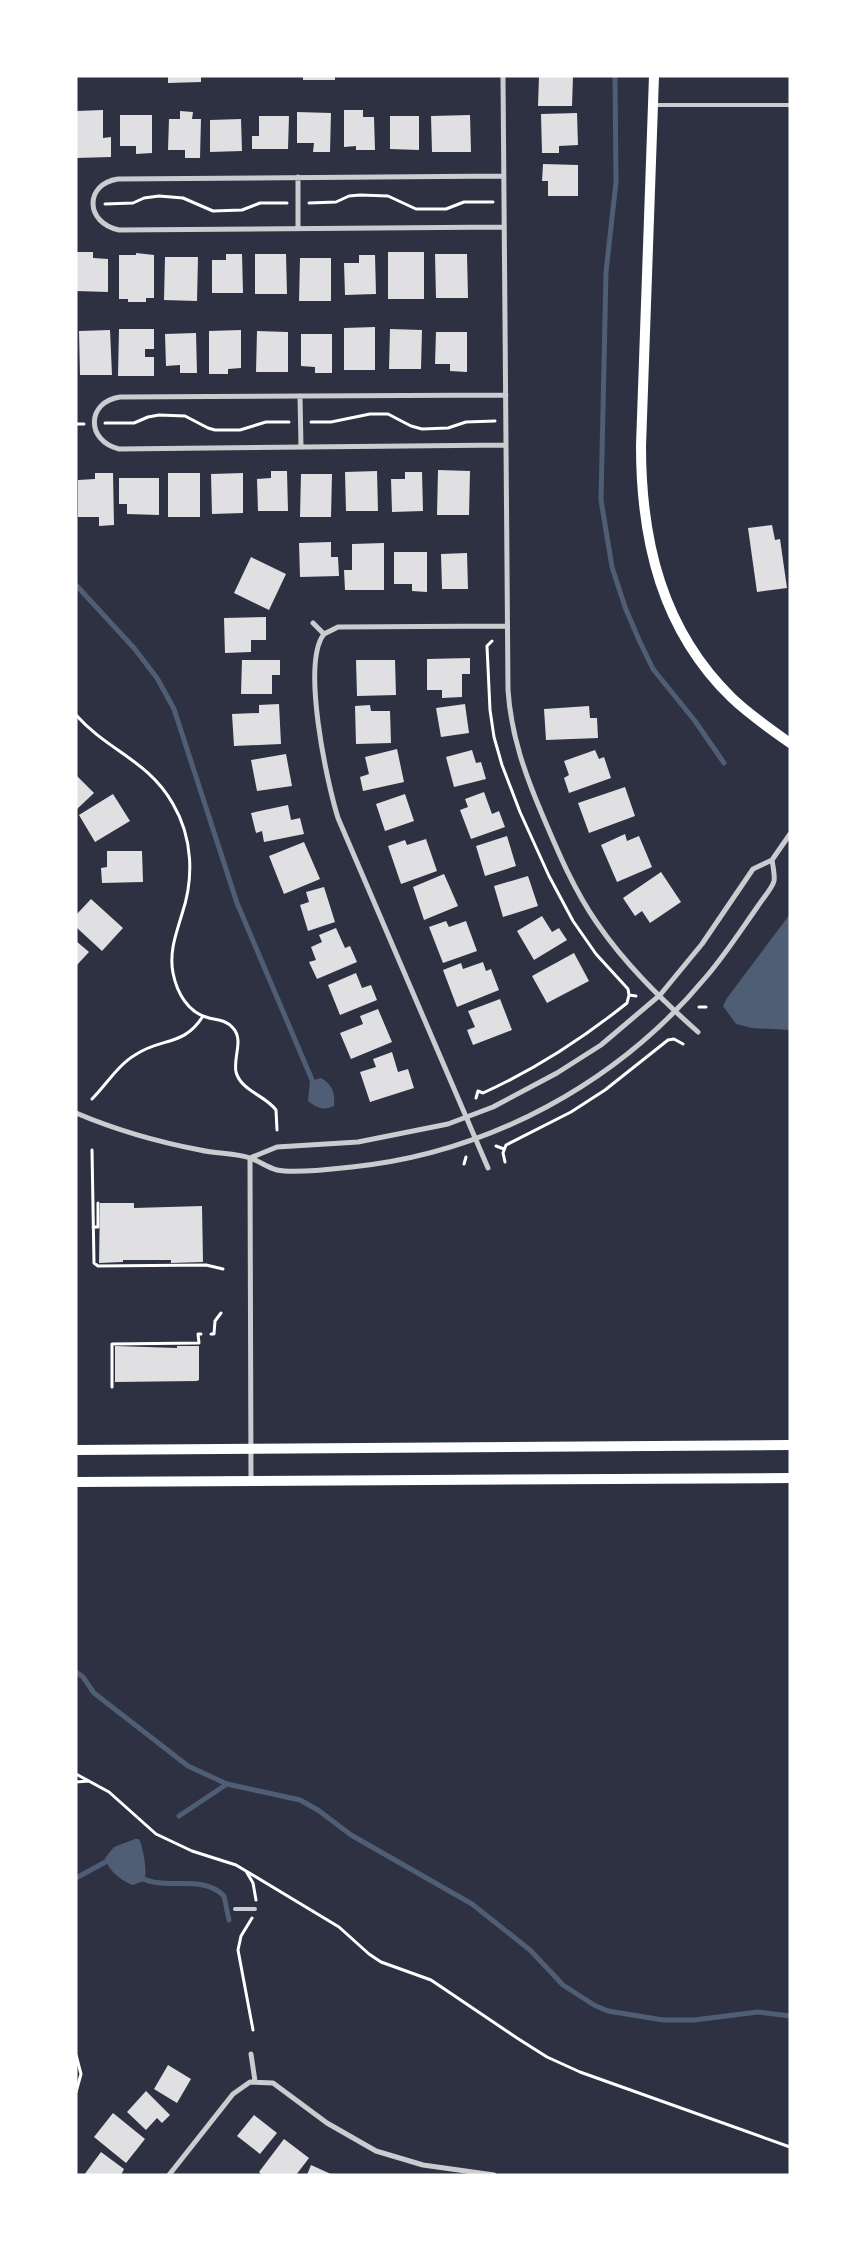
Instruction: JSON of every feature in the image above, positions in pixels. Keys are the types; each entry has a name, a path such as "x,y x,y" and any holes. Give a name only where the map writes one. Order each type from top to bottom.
{"main road":[{"path":"654,76 641,446 642,506 650,548 668,601 679,626 705,668 733,698 790,743"},
{"path":"76,1450 790,1445"},
{"path":"76,1482 790,1478"}],"street":[{"path":"503,76 507,626 511,721 519,758 533,794 561,858 590,912 626,960 675,1012 698,1032"},
{"path":"504,176 118,179 102,186 94,197 93,204 100,221 106,226 119,230 504,227"},
{"path":"298,177 298,228"},
{"path":"506,395 120,397 108,400 97,409 95,424 96,434 100,440 119,449 506,445"},
{"path":"300,396 301,447"},
{"path":"313,623 324,634"},
{"path":"488,1168 352,856 334,805 322,755 317,710 316,650 324,634 332,628 345,626 507,626"},
{"path":"250,1158 277,1147 323,1146 385,1138 466,1118 505,1101 573,1063 608,1039 660,995 692,956 753,869 772,860 790,834"},
{"path":"76,1113 157,1140 250,1158 277,1170 343,1168 413,1157 475,1139 539,1111 593,1080 631,1052 675,1012 716,966 762,901 774,882 772,860"},
{"path":"250,1158 251,1480"},
{"path":"252,2054 255,2081"},
{"path":"168,2175 241,2086 255,2081 277,2084 337,2130 385,2154 422,2165 494,2175"}],"lane":[{"path":"654,105 790,105"},
{"path":"234,1909 255,1909"}],"path":[{"path":"309,203 336,202 349,196 360,194 388,196 416,209 446,209 464,202 493,202"},
{"path":"105,204 133,203 159,196 183,198 213,211 242,210 260,203 287,203"},
{"path":"310,422 331,422 370,414 388,414 411,426 422,429 448,428 466,422 495,421"},
{"path":"105,424 130,423 159,415 185,416 216,430 240,430 266,422 289,422"},
{"path":"76,424 84,424"},
{"path":"76,715 99,737 144,767 155,778 174,806 189,850 191,877 172,945 172,971 177,988 187,1005 203,1016 226,1022 235,1030 238,1041 237,1073 246,1088 266,1099 276,1110 277,1130"},
{"path":"476,1098 478,1091 483,1094 523,1075 560,1053 627,1003 629,995 636,996"},
{"path":"699,1007 706,1007"},
{"path":"92,1099 134,1055 186,1036 194,1030 203,1016"},
{"path":"674,1034 674,1039"},
{"path":"504,1149 512,1142 564,1116 605,1090 668,1040 674,1039 683,1044"},
{"path":"496,1146 504,1149"},
{"path":"504,1149 505,1162"},
{"path":"92,1150 94,1263 98,1266 206,1265 223,1270"},
{"path":"464,1164 466,1157"},
{"path":"93,1227 98,1227 98,1203"},
{"path":"211,1334 214,1334 215,1321 221,1313"},
{"path":"112,1387 112,1344 199,1344 198,1334 202,1334"},
{"path":"76,1774 109,1792 156,1834 246,1871 339,1927 368,1954 381,1962 430,1980 547,2057 580,2072 790,2147"},
{"path":"76,1782 90,1781"},
{"path":"246,1871 255,1890 255,1909 241,1936 238,1950 253,2030"},
{"path":"76,2055 82,2074 76,2092"}],"water":[{"path":"790,914 790,1030 752,1028 736,1024 723,1006"},
{"path":"321,1078 331,1087 333,1093 334,1106 330,1108 320,1108 308,1101 310,1081"},
{"path":"139,1839 141,1843 145,1860 145,1877 144,1881 133,1885 124,1881 116,1874 109,1867 105,1858 114,1847"}],"building":[{"path":"168,76 201,76 201,82 168,83"},
{"path":"303,76 335,76 335,80 303,80"},
{"path":"539,76 573,76 572,106 538,106"},
{"path":"103,110 103,138 111,137 111,157 76,158 76,111"},
{"path":"344,110 363,110 363,117 374,117 375,150 356,150 356,146 344,147"},
{"path":"180,111 193,112 192,119 201,119 200,158 185,158 185,150 168,150 169,119 180,119"},
{"path":"297,112 331,113 330,152 313,152 314,143 297,143"},
{"path":"577,113 578,145 559,146 559,153 542,153 541,114"},
{"path":"120,115 152,115 152,153 136,154 136,146 120,146"},
{"path":"470,115 471,152 432,152 431,116"},
{"path":"259,116 289,116 288,149 252,149 252,136 259,136"},
{"path":"390,116 419,116 419,150 390,149"},
{"path":"241,119 242,151 210,152 210,120"},
{"path":"543,164 578,165 578,196 548,196 548,181 542,181"},
{"path":"77,252 93,252 93,258 108,259 108,292 76,291"},
{"path":"388,252 424,252 424,299 388,299"},
{"path":"136,253 154,255 154,298 146,298 146,302 128,302 128,299 119,299 119,255 136,255"},
{"path":"226,254 242,254 243,293 212,293 212,260 226,260"},
{"path":"255,254 286,254 287,294 255,294"},
{"path":"435,254 467,254 468,298 436,298"},
{"path":"359,255 375,255 376,294 345,295 344,263 359,263"},
{"path":"165,257 198,257 197,301 164,300"},
{"path":"300,258 331,258 331,301 299,301"},
{"path":"375,327 375,370 344,370 344,328"},
{"path":"119,329 154,329 154,349 145,349 145,357 154,357 154,376 118,376"},
{"path":"390,329 422,330 421,369 389,369"},
{"path":"110,330 112,375 80,375 79,331"},
{"path":"241,330 241,368 228,369 228,374 209,374 209,331"},
{"path":"257,331 288,332 288,372 256,372"},
{"path":"436,332 467,332 467,372 450,371 450,364 435,364"},
{"path":"196,333 197,373 180,373 180,365 166,366 165,334"},
{"path":"301,334 332,334 332,373 315,373 315,367 301,366"},
{"path":"438,470 470,471 469,515 437,515"},
{"path":"271,471 287,471 288,511 258,511 257,479 271,478"},
{"path":"377,471 378,511 346,511 345,472"},
{"path":"405,472 422,472 423,511 392,512 391,479 405,479"},
{"path":"95,473 113,473 114,525 99,526 99,517 78,517 78,480 95,479"},
{"path":"168,473 200,473 200,517 168,517"},
{"path":"243,473 243,513 212,514 211,474"},
{"path":"301,474 332,474 331,517 300,517"},
{"path":"119,478 159,478 159,515 127,514 127,504 119,504"},
{"path":"772,525 775,540 780,539 787,588 757,592 748,528"},
{"path":"331,542 331,557 338,557 339,576 300,577 299,543"},
{"path":"384,543 384,590 345,590 344,570 352,570 352,544"},
{"path":"394,552 427,552 427,592 412,591 412,584 394,584"},
{"path":"467,553 468,589 442,589 441,554"},
{"path":"251,557 286,574 269,610 234,593"},
{"path":"266,617 266,640 251,640 251,652 225,653 224,618"},
{"path":"470,658 470,674 462,674 462,697 442,698 442,690 427,690 427,659"},
{"path":"242,660 280,660 280,675 272,675 272,694 241,694"},
{"path":"356,660 395,660 396,695 357,696"},
{"path":"279,704 281,744 234,746 232,714 259,713 259,705"},
{"path":"465,704 469,733 441,737 436,708"},
{"path":"370,705 371,711 390,711 391,743 356,744 355,706"},
{"path":"589,706 590,718 597,718 598,738 546,740 544,709"},
{"path":"397,749 404,782 363,791 360,777 369,774 365,757"},
{"path":"472,750 476,763 481,762 486,779 454,787 446,757"},
{"path":"595,750 599,759 604,757 611,778 569,793 564,778 569,775 564,761"},
{"path":"286,754 292,786 257,791 251,760"},
{"path":"76,775 94,793 76,810"},
{"path":"625,787 635,816 589,833 578,803"},
{"path":"484,792 492,814 499,811 505,827 471,839 460,810 468,807 465,799"},
{"path":"113,794 130,821 95,842 79,815"},
{"path":"405,794 414,821 385,831 376,804"},
{"path":"288,805 291,820 300,818 304,834 264,842 262,831 256,833 251,813"},
{"path":"625,834 627,841 639,836 652,867 617,882 601,845"},
{"path":"507,836 516,866 485,876 476,846"},
{"path":"426,839 437,871 401,884 388,846 405,840 407,845"},
{"path":"304,842 320,879 284,894 269,856"},
{"path":"107,851 142,851 143,882 102,883 101,868 107,867"},
{"path":"661,872 681,902 650,923 642,911 635,916 623,898"},
{"path":"444,874 458,906 424,920 413,887"},
{"path":"528,876 538,906 503,917 494,886"},
{"path":"324,887 335,922 308,931 300,905 309,902 306,892"},
{"path":"91,899 123,928 102,951 76,927 76,915"},
{"path":"542,916 552,932 559,928 567,940 534,960 517,931"},
{"path":"446,921 449,927 466,921 477,951 443,963 429,927"},
{"path":"336,928 345,948 350,946 357,962 317,979 309,962 316,960 311,947 322,942 319,935"},
{"path":"76,941 89,952 76,966"},
{"path":"574,953 589,981 547,1003 532,976"},
{"path":"483,962 486,971 491,969 499,990 457,1007 443,970 461,963 463,969"},
{"path":"356,973 362,988 371,985 377,1000 340,1015 328,985"},
{"path":"500,999 512,1030 473,1045 467,1030 475,1027 468,1011"},
{"path":"378,1009 392,1042 351,1059 340,1033 363,1024 360,1016"},
{"path":"392,1052 398,1072 408,1069 414,1088 370,1102 360,1072 376,1067 373,1059"},
{"path":"100,1203 134,1203 134,1208 202,1206 203,1262 171,1263 171,1260 123,1260 123,1262 99,1263"},
{"path":"115,1346 177,1348 177,1346 199,1346 199,1380 115,1382"},
{"path":"168,2065 191,2079 177,2103 154,2089"},
{"path":"146,2091 170,2115 162,2123 157,2118 146,2130 127,2112"},
{"path":"113,2113 145,2139 126,2163 94,2137"},
{"path":"254,2115 277,2133 260,2154 237,2136"},
{"path":"284,2139 309,2158 296,2175 262,2175 259,2172"},
{"path":"101,2152 124,2169 121,2175 84,2175"},
{"path":"311,2165 333,2175 307,2175"}],"waterway":[{"path":"615,76 616,182 606,272 601,500 612,567 625,607 639,640 653,669 695,721 724,763"},
{"path":"76,585 134,648 157,678 174,709 237,903 315,1087"},
{"path":"76,1672 83,1677 94,1693 188,1766 227,1784 300,1800 318,1810 351,1835 472,1904 530,1950 563,1985 594,2005 608,2011 663,2020 694,2020 758,2012 790,2016"},
{"path":"179,1816 227,1784"},
{"path":"76,1878 111,1859"},
{"path":"140,1877 161,1883 205,1885 215,1889 224,1896 229,1920"}]}
